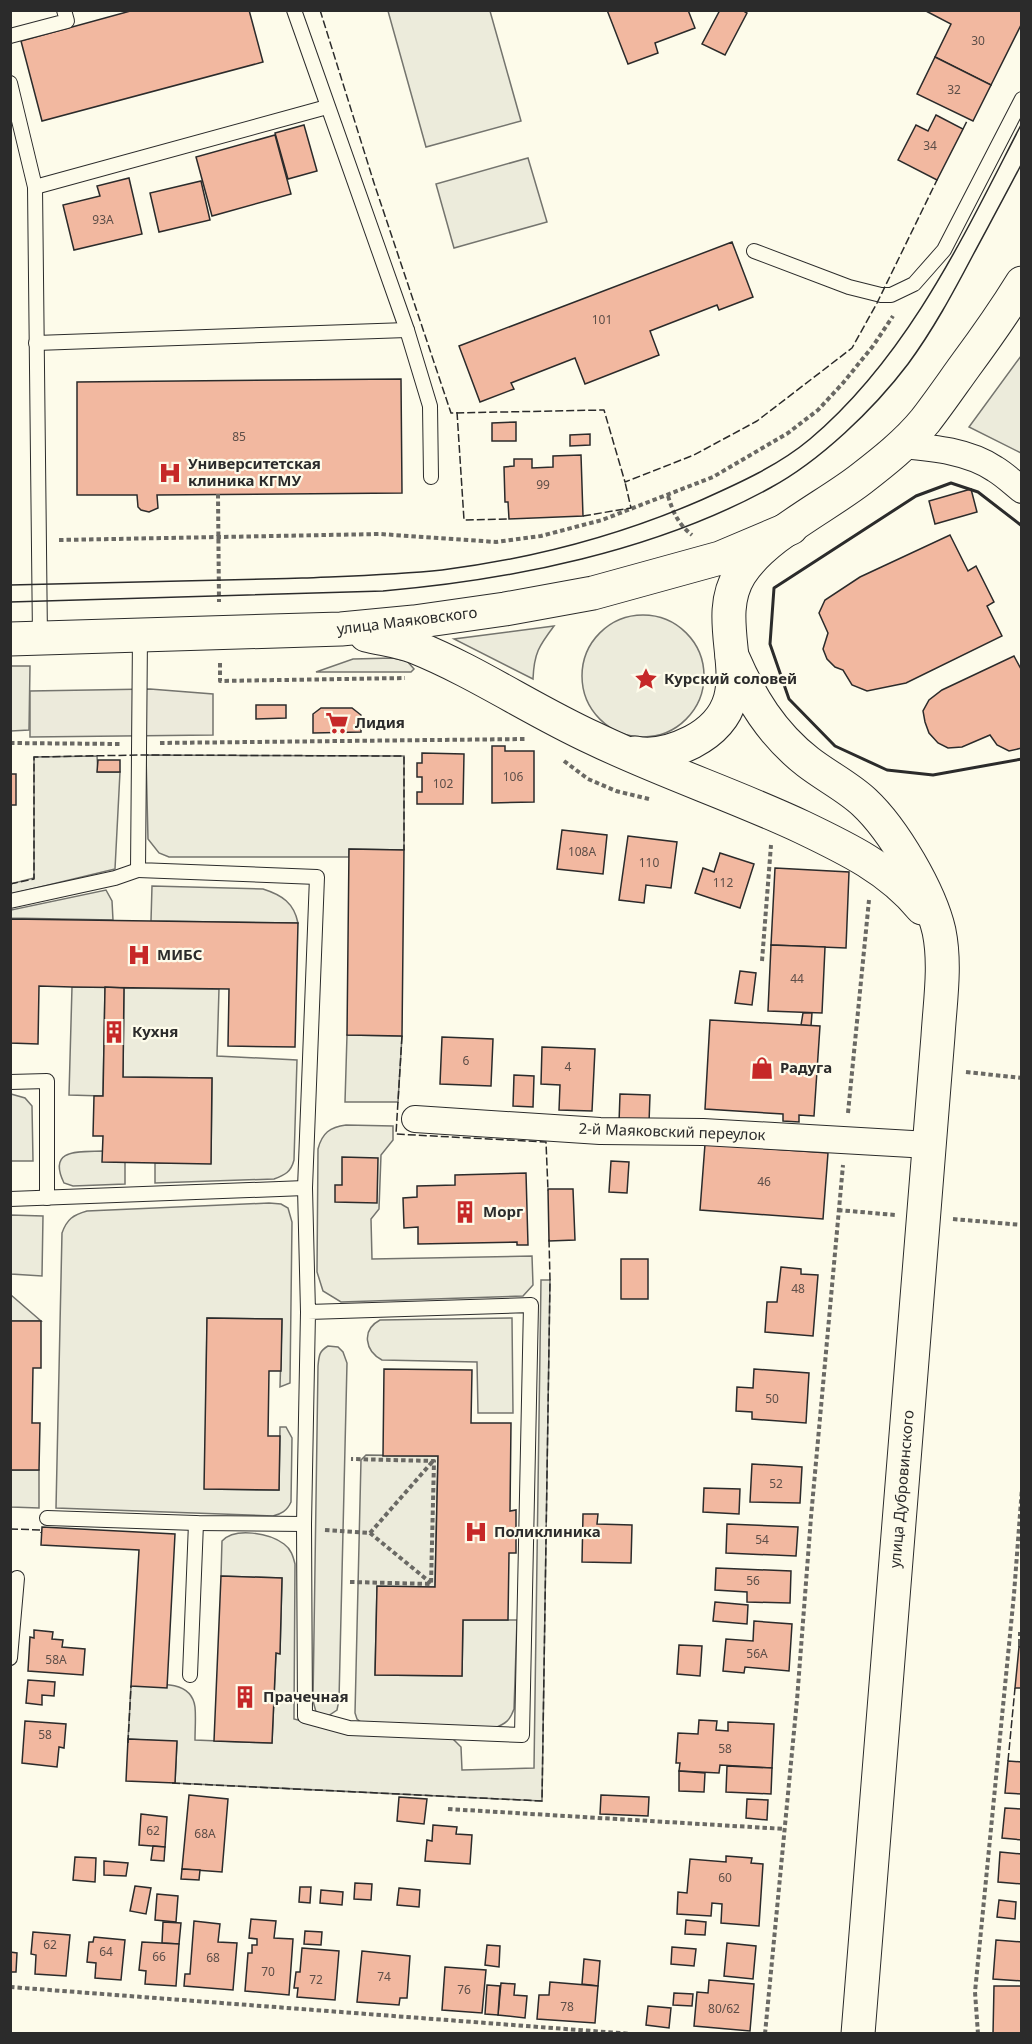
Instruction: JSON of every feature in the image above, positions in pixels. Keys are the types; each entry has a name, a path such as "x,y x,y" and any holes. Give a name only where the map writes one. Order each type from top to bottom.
{"main road":[{"path":"621,750 641,754 660,753 680,748 697,739 722,716 729,703 734,675 729,612 732,591 740,574 768,544 861,479 901,446 924,422 1003,314 1022,283"},
{"name":"улица Маяковского","path":"25,639 341,629 437,619 593,592 720,558 791,528"},
{"path":"341,629 412,646 478,675 592,738 767,811 868,860 893,879 920,905 931,920 941,944"},
{"path":"732,656 753,699 779,736 809,763 863,801 895,840 926,895 936,920 941,944"},
{"name":"улица Дубровинского","path":"858,2034 941,995 941,944"}],"street":[{"path":"901,446 933,447 961,454 994,468 1022,490"},
{"name":"2-й Маяковский переулок","path":"415,1119 600,1131 703,1132 929,1145"}],"lane":[{"path":"10,36 67,21 64,10"},
{"path":"294,10 407,330 430,406 431,477"},
{"path":"10,84 35,187 38,540 25,639"},
{"path":"754,251 849,287 881,294 891,295 914,284 944,250 1022,99"},
{"path":"35,187 327,107"},
{"path":"36,343 407,330"},
{"path":"138,870 140,635"},
{"path":"10,901 115,878 138,870 317,877 305,1188 308,1312 304,1526 305,1716 349,1728 522,1735 531,1305 308,1312"},
{"path":"10,1082 47,1081 47,1198"},
{"path":"10,1199 305,1188"},
{"path":"47,1518 304,1526"},
{"path":"190,1675 195,1523"},
{"path":"10,1658 17,1578"}],"path":[{"path":"38,540 380,534 496,542 541,536 602,520 712,477 788,433 818,410 843,383 873,346 914,284"},
{"path":"10,743 139,744 534,739"},
{"path":"935,1069 1022,1078"},
{"path":"351,1459 434,1461"},
{"path":"370,1533 434,1461"},
{"path":"431,1584 434,1461"},
{"path":"978,2034 975,1992 1014,1594 1022,1488"},
{"path":"304,1526 370,1533 431,1584"},
{"path":"350,1582 431,1584"},
{"path":"448,1809 785,1829"},
{"path":"10,1988 632,2034"},
{"path":"532,2026 533,2034"}],"shaded area":[{"path":"388,11 490,11 521,121 426,147"},
{"path":"528,158 547,222 454,248 436,184"},
{"path":"1021,356 1021,453 969,427"},
{"path":"643,615 666,620 686,633 699,653 704,676 699,699 686,719 666,732 643,737 620,732 600,719 587,699 582,676 587,653 600,633 620,620"},
{"path":"554,626 538,650 533,679 454,639"},
{"path":"393,658 407,661 414,669 411,672 316,672 353,659"},
{"path":"10,666 30,666 29,730 11,731"},
{"path":"150,689 213,694 213,735 30,737 30,691"},
{"path":"146,755 404,756 404,850 349,849 349,857 169,857 159,853 148,839"},
{"path":"97,756 98,772 120,772 115,869 11,894 10,884 34,878 34,757"},
{"path":"152,886 263,889 286,901 294,910 298,923 151,921"},
{"path":"106,890 112,901 113,920 11,918 11,910"},
{"path":"72,987 105,987 103,1096 69,1095"},
{"path":"124,988 219,989 217,1056 297,1060 294,1160 287,1172 274,1179 155,1183 155,1163 211,1163 212,1078 123,1077"},
{"path":"347,1035 402,1036 398,1102 345,1102"},
{"path":"11,1094 25,1098 32,1106 33,1161 11,1161"},
{"path":"346,1125 393,1126 393,1140 381,1155 379,1209 371,1219 372,1259 532,1256 533,1285 523,1296 341,1302 323,1291 317,1272 318,1149 328,1132 335,1127"},
{"path":"103,1151 125,1162 125,1184 73,1186 64,1183 60,1172 60,1163 63,1158 76,1152"},
{"path":"281,1204 288,1208 292,1222 290,1383 280,1387 282,1319 207,1318 205,1489 279,1490 280,1427 286,1427 292,1438 291,1502 288,1508 273,1516 56,1508 62,1233 68,1221 87,1211"},
{"path":"10,1215 43,1216 42,1276 11,1274"},
{"path":"541,1280 550,1280 542,1801 175,1783 177,1742 128,1739 131,1686 159,1684 179,1687 186,1691 192,1697 195,1707 195,1740 272,1743 276,1653 280,1653 282,1578 221,1576 222,1541 235,1534 243,1533 278,1540 288,1548 295,1564 294,1719 349,1734 452,1738 461,1747 462,1770 534,1768"},
{"path":"11,1295 41,1321 11,1321"},
{"path":"512,1318 513,1413 478,1413 477,1362 382,1360 372,1351 367,1340 370,1329 380,1320"},
{"path":"328,1346 338,1347 343,1352 347,1363 339,1700 337,1710 328,1716 316,1712 313,1701 318,1366 320,1354"},
{"path":"366,1455 438,1456 435,1587 377,1587 375,1675 462,1676 463,1620 517,1620 514,1709 509,1719 502,1725 494,1728 362,1723 357,1719 355,1713 361,1460"},
{"path":"11,1470 39,1470 39,1508 11,1507"}],"building":[{"path":"134,10 249,10 263,62 42,121 21,41"},
{"path":"607,10 688,10 695,28 655,43 658,53 628,64"},
{"path":"720,10 742,10 747,13 725,55 702,44"},
{"path":"924,10 1022,10 1022,23 991,85 935,57 951,24"},
{"path":"935,57 991,85 973,121 917,94"},
{"path":"936,115 963,129 937,180 898,160 916,125 928,131"},
{"path":"304,125 317,171 288,179 275,133"},
{"path":"275,135 291,194 212,216 196,157"},
{"path":"129,178 142,234 74,250 63,205 100,196 97,186"},
{"path":"201,181 210,220 159,232 150,193"},
{"path":"732,242 753,297 719,310 717,305 650,331 659,355 585,384 575,358 511,383 514,389 480,402 459,346"},
{"path":"401,379 402,493 157,495 158,508 149,512 138,507 137,495 77,495 77,382"},
{"path":"516,422 516,441 492,441 492,423"},
{"path":"590,434 590,445 570,446 570,435"},
{"path":"581,455 583,516 509,519 508,502 505,502 504,467 514,466 514,459 532,459 532,468 553,467 553,456"},
{"path":"971,489 977,512 935,524 929,501"},
{"path":"950,535 968,571 976,566 994,602 987,606 1002,636 906,683 867,691 852,685 843,670 835,667 827,659 823,649 828,633 819,613 825,600 860,577"},
{"path":"1014,656 1022,671 1022,748 1009,751 997,745 990,735 962,747 948,748 938,743 929,733 925,722 923,711 929,700 942,690"},
{"path":"256,705 286,705 286,718 256,719"},
{"name":"Лидия","path":"321,708 352,708 361,715 361,732 313,733 313,714"},
{"path":"492,746 505,746 505,751 534,751 534,802 492,803"},
{"path":"422,753 464,754 463,804 417,804 417,792 422,792 422,777 417,777 417,763 422,763"},
{"path":"98,760 120,760 120,772 97,772"},
{"path":"10,774 16,774 16,805 10,805"},
{"path":"562,830 607,835 603,874 557,869"},
{"path":"628,836 677,842 671,888 646,885 644,903 619,900"},
{"path":"349,849 404,850 402,1036 347,1035"},
{"path":"720,853 754,864 740,908 695,893 703,868 714,872"},
{"path":"775,868 849,872 846,948 771,945"},
{"path":"10,919 298,923 295,1047 228,1046 229,989 39,986 38,1044 10,1043"},
{"path":"771,945 825,947 822,1013 768,1011"},
{"path":"740,971 756,973 752,1005 735,1003"},
{"name":"Кухня","path":"105,987 124,988 123,1077 212,1078 211,1164 102,1162 103,1136 93,1136 94,1096 103,1096"},
{"path":"803,1013 812,1013 811,1026 801,1025"},
{"name":"Радуга","path":"710,1020 820,1026 814,1116 799,1115 799,1122 783,1121 783,1114 705,1109"},
{"path":"442,1037 493,1039 491,1086 440,1084"},
{"path":"542,1047 595,1049 592,1111 559,1110 560,1085 541,1084"},
{"path":"514,1075 534,1076 533,1107 513,1106"},
{"path":"620,1094 650,1095 649,1123 619,1123"},
{"path":"705,1144 828,1153 823,1219 700,1210"},
{"path":"342,1157 378,1158 377,1203 335,1202 335,1185 342,1185"},
{"path":"611,1161 629,1162 627,1193 609,1192"},
{"name":"Морг","path":"526,1173 528,1245 517,1245 517,1242 418,1244 418,1227 404,1228 403,1198 417,1197 417,1186 455,1185 455,1175"},
{"path":"548,1189 573,1189 575,1240 549,1241"},
{"path":"621,1259 648,1259 648,1299 621,1299"},
{"path":"781,1267 801,1269 801,1274 818,1275 813,1336 765,1332 767,1302 777,1302"},
{"path":"207,1318 282,1319 281,1371 269,1371 268,1436 280,1436 279,1490 204,1489"},
{"path":"10,1321 41,1321 41,1368 33,1368 32,1423 40,1423 39,1470 10,1470"},
{"name":"Поликлиника","path":"384,1369 472,1370 471,1423 511,1423 510,1511 516,1510 516,1553 509,1553 508,1620 463,1620 462,1676 375,1675 377,1586 435,1587 438,1456 383,1456"},
{"path":"754,1369 809,1373 806,1423 752,1419 752,1412 736,1411 737,1387 753,1388"},
{"path":"752,1464 802,1467 800,1503 750,1502"},
{"path":"704,1488 740,1489 739,1514 703,1512"},
{"path":"583,1514 598,1514 597,1524 632,1525 631,1563 582,1562"},
{"path":"727,1524 798,1527 796,1556 726,1553"},
{"path":"42,1527 175,1534 167,1688 131,1686 139,1550 41,1545"},
{"path":"716,1568 791,1571 790,1603 747,1602 747,1592 715,1590"},
{"name":"Прачечная","path":"221,1576 282,1578 280,1654 276,1653 272,1743 214,1741"},
{"path":"715,1602 748,1605 747,1624 713,1621"},
{"path":"754,1621 792,1624 789,1671 745,1667 744,1673 723,1671 726,1639 753,1641"},
{"path":"34,1630 53,1632 52,1639 63,1640 62,1647 85,1649 83,1675 28,1671 30,1637 34,1638"},
{"path":"679,1645 702,1646 700,1676 677,1674"},
{"path":"1019,1647 1022,1647 1022,1688 1015,1688"},
{"path":"28,1680 55,1682 54,1696 42,1695 42,1705 26,1703"},
{"path":"699,1720 717,1721 716,1730 728,1731 728,1722 774,1724 772,1768 720,1765 719,1773 679,1771 680,1763 676,1763 678,1733 698,1734"},
{"path":"25,1721 66,1724 64,1748 59,1747 57,1767 22,1763"},
{"path":"128,1739 177,1741 175,1783 126,1781"},
{"path":"1008,1761 1022,1762 1022,1794 1005,1793"},
{"path":"727,1766 772,1768 771,1794 726,1792"},
{"path":"679,1771 705,1773 704,1792 679,1791"},
{"path":"189,1795 228,1799 222,1872 182,1869"},
{"path":"601,1795 649,1797 648,1816 600,1814"},
{"path":"399,1797 427,1799 424,1824 397,1821"},
{"path":"747,1799 768,1800 767,1820 746,1818"},
{"path":"1005,1808 1022,1809 1022,1840 1002,1838"},
{"path":"141,1814 167,1817 165,1847 139,1845"},
{"path":"433,1825 457,1827 456,1834 472,1835 470,1864 425,1861 427,1840 432,1841"},
{"path":"153,1846 165,1847 164,1861 151,1860"},
{"path":"1000,1852 1022,1854 1022,1884 998,1882"},
{"path":"726,1856 752,1858 751,1863 763,1864 759,1926 721,1923 722,1904 712,1903 711,1916 677,1914 678,1892 687,1893 690,1859 726,1862"},
{"path":"75,1857 96,1858 95,1882 73,1880"},
{"path":"104,1861 128,1863 126,1876 104,1875"},
{"path":"182,1869 200,1870 199,1880 181,1879"},
{"path":"355,1883 372,1884 371,1900 354,1899"},
{"path":"135,1886 151,1888 146,1914 130,1911"},
{"path":"300,1887 311,1887 310,1903 299,1902"},
{"path":"399,1888 420,1890 419,1907 397,1905"},
{"path":"321,1890 343,1892 342,1905 320,1903"},
{"path":"157,1894 178,1896 176,1922 155,1920"},
{"path":"999,1900 1016,1902 1015,1919 997,1917"},
{"path":"251,1919 276,1921 274,1938 293,1939 289,1995 245,1991 248,1953 252,1953 252,1945 257,1945 257,1939 249,1938"},
{"path":"686,1920 706,1922 705,1935 685,1934"},
{"path":"194,1921 220,1924 218,1942 237,1943 233,1990 184,1986 185,1974 190,1974"},
{"path":"163,1922 181,1923 179,1944 162,1943"},
{"path":"305,1931 322,1932 321,1945 304,1944"},
{"path":"33,1932 70,1935 66,1976 35,1974 36,1955 31,1954"},
{"path":"94,1937 125,1940 121,1980 95,1978 96,1963 87,1962 89,1942 93,1942"},
{"path":"996,1940 1022,1942 1022,1981 993,1979"},
{"path":"142,1942 179,1944 176,1986 145,1984 146,1971 139,1970"},
{"path":"727,1943 756,1946 753,1979 724,1976"},
{"path":"487,1945 500,1946 499,1967 485,1965"},
{"path":"672,1947 696,1949 694,1966 671,1964"},
{"path":"302,1948 339,1951 335,2000 297,1997 298,1988 294,1988 296,1972 300,1972"},
{"path":"362,1951 410,1956 407,1998 400,1998 399,2005 357,2002"},
{"path":"10,1952 17,1953 16,1972 10,1972"},
{"path":"584,1959 600,1961 598,1986 582,1984"},
{"path":"445,1967 486,1970 482,2013 442,2010"},
{"path":"709,1980 754,1984 750,2031 694,2026 697,1992 708,1993"},
{"path":"550,1982 598,1986 595,2023 537,2019 539,1995 549,1995"},
{"path":"501,1983 515,1984 514,1995 527,1996 525,2018 498,2015"},
{"path":"487,1985 500,1986 498,2015 485,2014"},
{"path":"994,1986 1022,1986 1022,2034 993,2034"},
{"path":"674,1993 693,1994 692,2006 673,2005"},
{"path":"648,2006 671,2008 669,2028 646,2025"}],"tram line":[{"path":"10,585 302,578 442,570 507,560 573,544 637,525 713,495 757,474 798,449 845,406 877,370 905,332 956,250 1022,123"},
{"path":"10,602 383,591 432,586 482,579 582,559 679,529 726,510 770,488 808,464 845,433 879,399 908,364 942,311 1022,163"}],"fence":[{"path":"320,10 374,183 451,413 604,410 625,482 694,455 757,421 852,348 877,303 937,180"},
{"path":"963,129 968,119"},
{"path":"457,412 464,520 509,519"},
{"path":"583,516 631,508 625,482"},
{"path":"10,884 34,879 34,757 404,756 404,850"},
{"path":"402,1036 396,1134 546,1142 548,1191"},
{"path":"172,1783 542,1801 549,1239"},
{"path":"10,1529 41,1530 41,1533"},
{"path":"1019,1632 1019,1647"},
{"path":"128,1743 131,1686"},
{"path":"1008,1761 1015,1688"}],"wall":[{"path":"1022,526 978,492 951,483 916,496 774,588 770,644 789,699 835,746 887,770 933,775 1022,759"}],"place":[{"name":"Университетская клиника КГМУ","path":"170,473"},
{"name":"Курский соловей","path":"646,679"},
{"name":"Лидия","path":"337,723"},
{"name":"МИБС","path":"139,955"},
{"name":"Кухня","path":"114,1032"},
{"name":"Радуга","path":"762,1068"},
{"name":"Морг","path":"465,1212"},
{"name":"Поликлиника","path":"476,1532"},
{"name":"Прачечная","path":"245,1697"}]}
